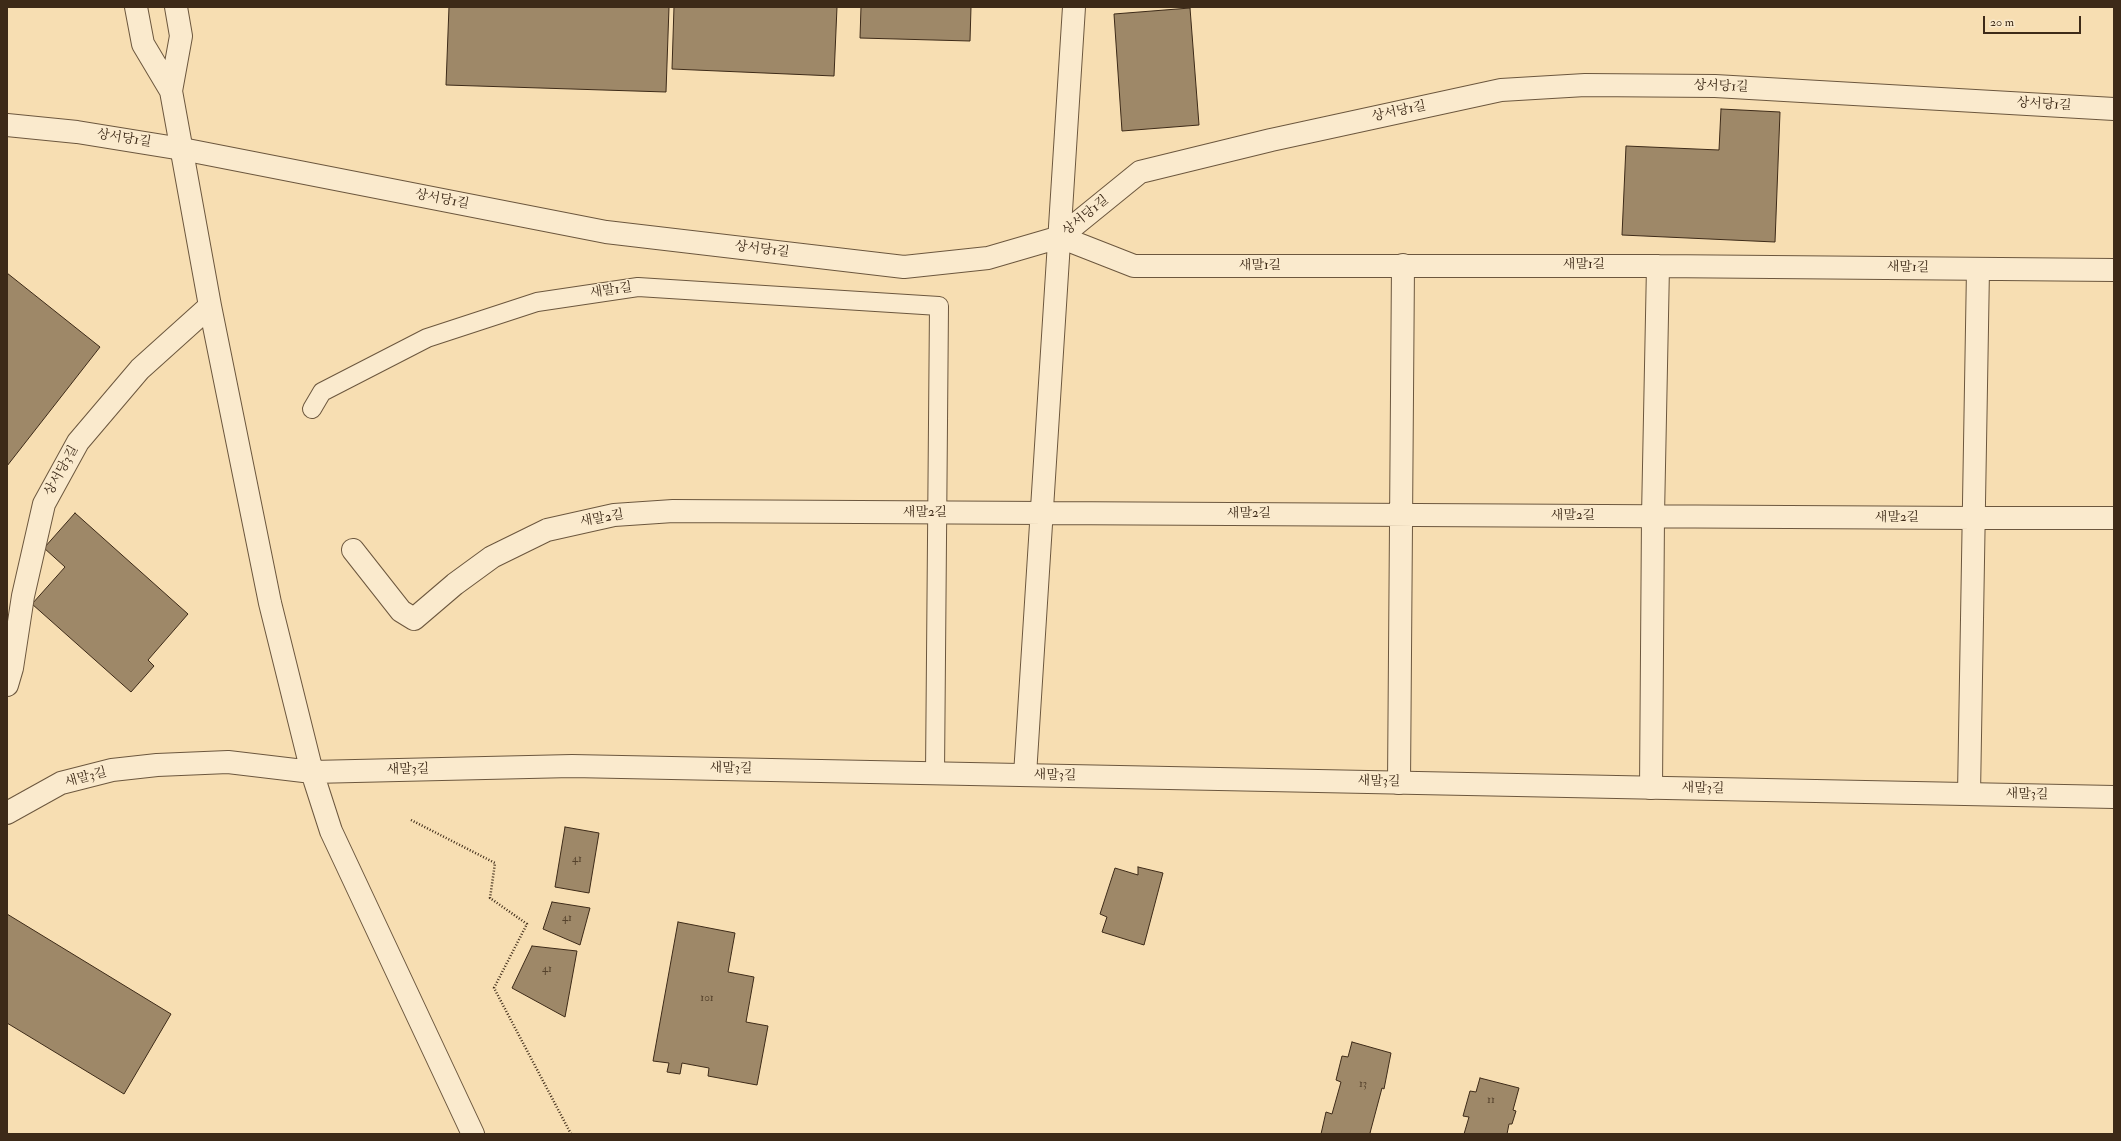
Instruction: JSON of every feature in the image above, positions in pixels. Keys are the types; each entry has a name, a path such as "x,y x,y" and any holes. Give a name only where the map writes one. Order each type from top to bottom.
{"street":[{"path":"136,7 143,44 171,91"},
{"path":"176,7 180,36 171,91 210,306 270,603 312,772 331,831 473,1134"},
{"path":"1025,775 1074,7"},
{"name":"상서당1길","path":"7,125 77,132 182,149 606,232 904,267 988,258 1060,237 1140,172 1271,140 1501,90 1585,85 1715,86 2114,109"},
{"name":"새말1길","path":"1060,237 1134,266 1658,266 2114,270"},
{"path":"1399,783 1403,265"},
{"path":"1651,788 1653,516 1658,266"},
{"path":"1968,794 1978,269"},
{"name":"상서당3길","path":"7,685 12,668 23,596 44,504 78,442 140,369 210,306"},
{"name":"새말2길","path":"353,550 401,611 414,619 455,584 492,557 547,530 614,515 673,511 1042,514 2114,518"},
{"name":"새말3길","path":"7,813 61,783 112,770 157,765 228,762 312,772 572,766 2114,797"}],"lane":[{"name":"새말1길","path":"312,409 322,392 427,338 537,302 638,287 939,306 937,513"},
{"path":"935,773 937,513"}],"path":[{"path":"411,820 495,863 490,898 527,924 494,988 571,1134"}],"building":[{"path":"449,7 669,7 666,92 446,85"},
{"path":"674,7 837,7 834,76 672,69"},
{"path":"861,7 971,7 970,41 860,38"},
{"path":"1190,8 1199,125 1122,131 1114,14"},
{"path":"1721,109 1780,112 1775,242 1622,235 1626,146 1719,150"},
{"path":"7,273 100,347 7,466"},
{"path":"75,513 188,614 148,660 154,666 131,692 32,604 65,567 44,548"},
{"path":"565,827 599,833 589,893 555,887"},
{"path":"1138,867 1163,873 1144,945 1102,932 1107,917 1100,914 1115,868 1138,875"},
{"path":"552,902 590,908 580,945 543,929"},
{"path":"7,914 171,1014 124,1094 7,1023"},
{"path":"678,922 735,933 728,972 754,977 746,1022 768,1026 757,1085 708,1076 709,1068 682,1063 680,1074 667,1072 669,1063 653,1061"},
{"path":"532,946 577,951 565,1017 512,988"},
{"path":"1352,1042 1391,1053 1384,1089 1382,1088 1370,1133 1372,1134 1321,1134 1326,1112 1332,1114 1341,1082 1336,1080 1342,1056 1348,1057"},
{"path":"1480,1078 1519,1088 1513,1110 1516,1111 1512,1124 1509,1124 1507,1134 1464,1134 1469,1117 1463,1116 1470,1091 1476,1092"}]}
